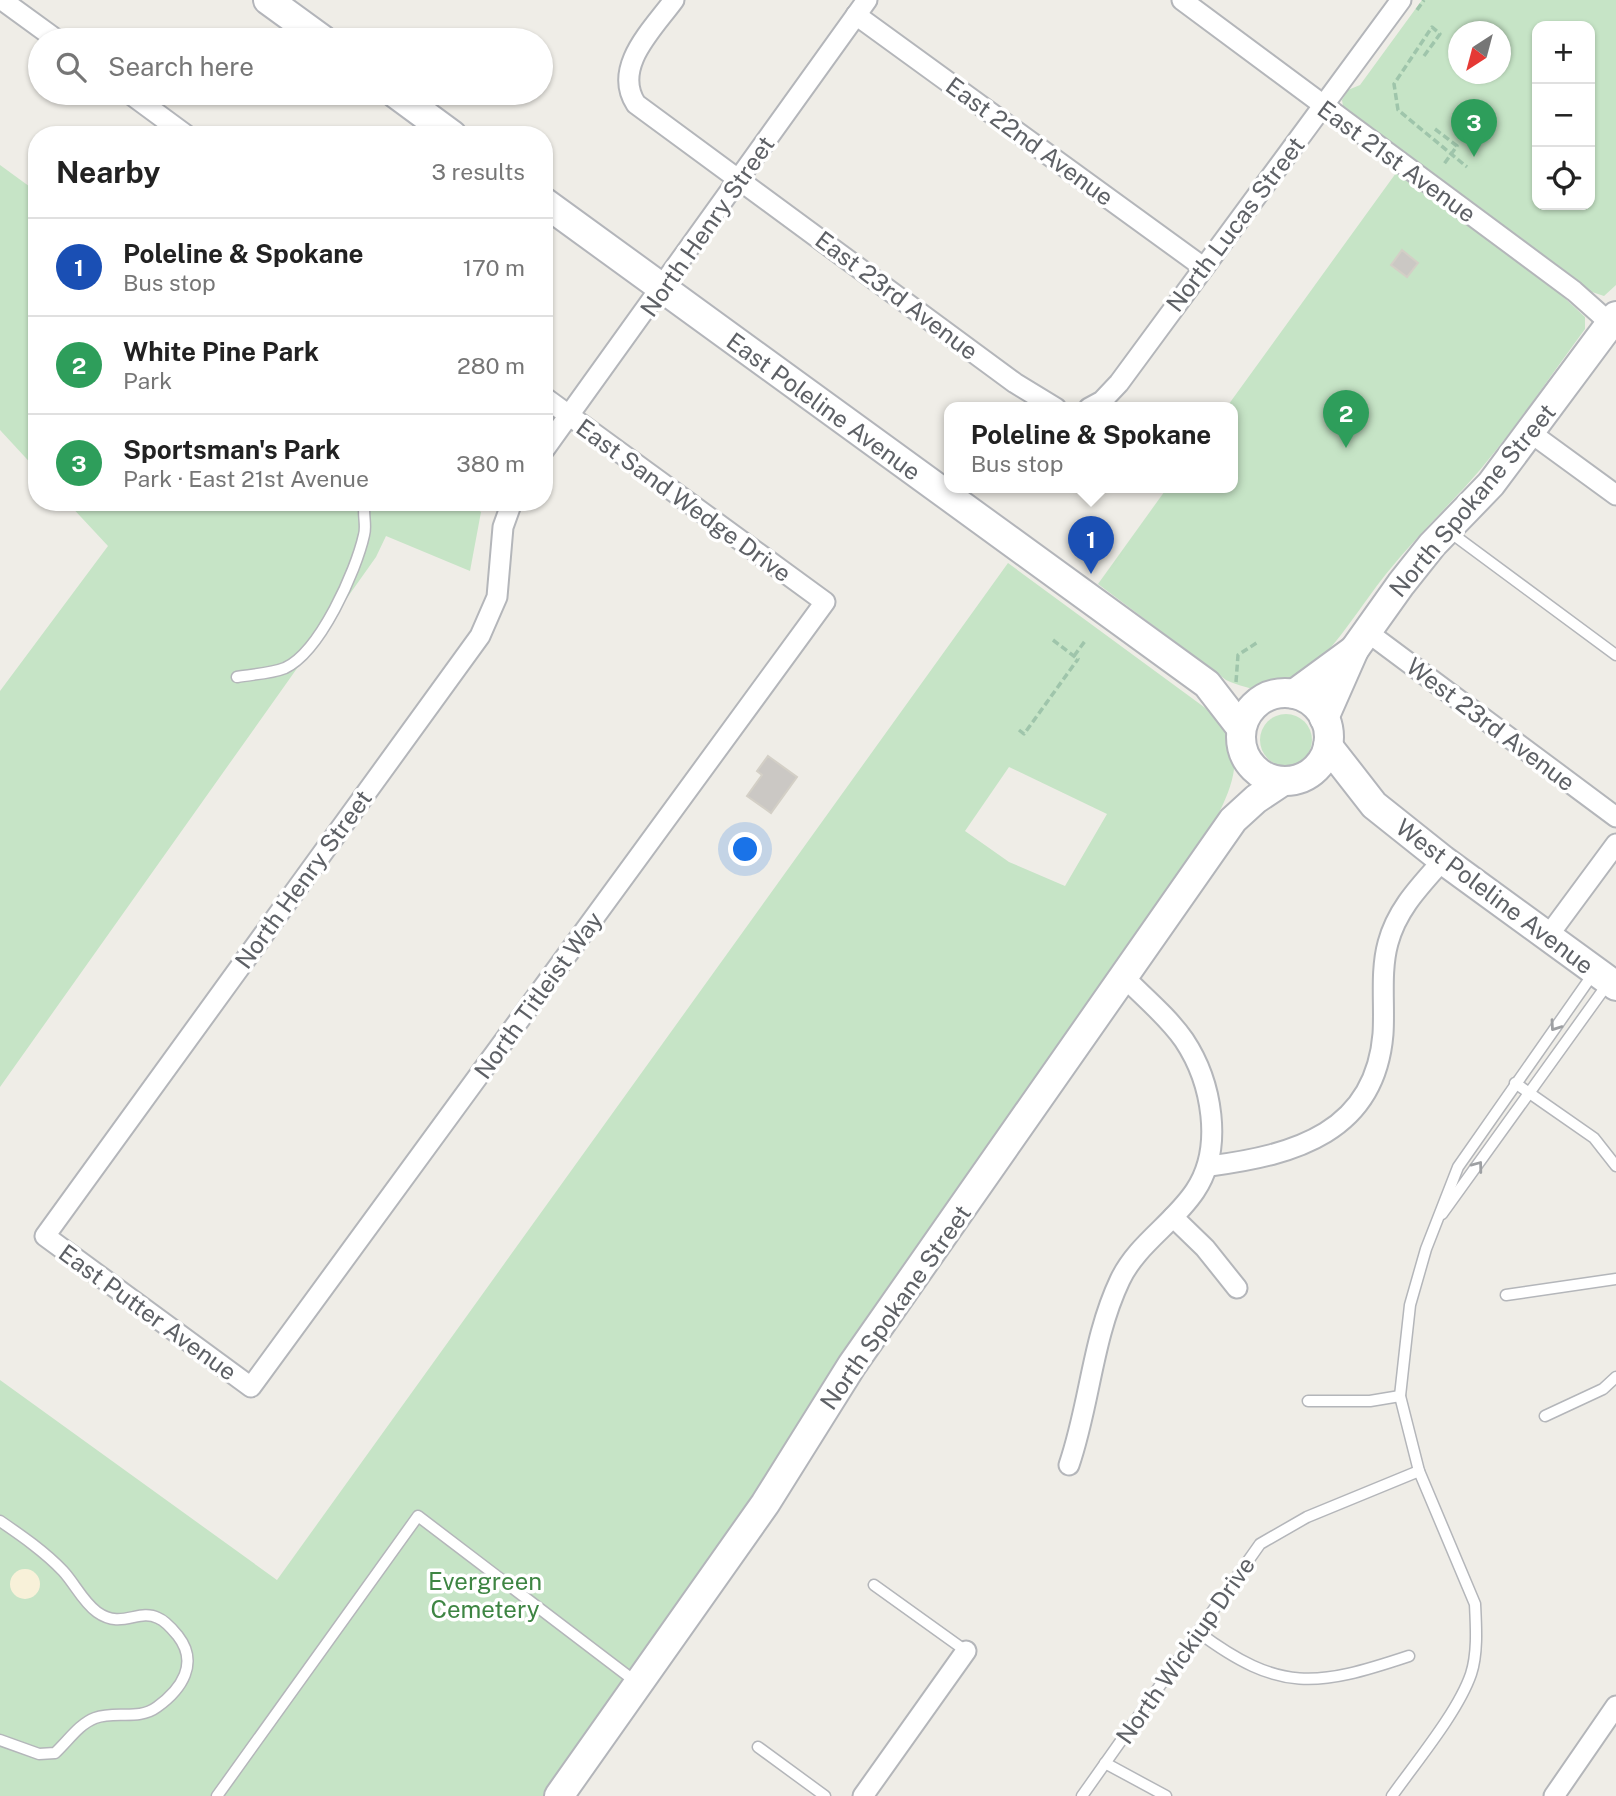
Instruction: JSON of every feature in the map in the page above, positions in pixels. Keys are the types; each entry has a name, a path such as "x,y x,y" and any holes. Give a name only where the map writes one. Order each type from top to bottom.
{"main road":[{"path":"268,0 306,28"},
{"path":"411,105 440,126"},
{"name":"East Poleline Avenue","path":"553,209 1206,684 1241,728"},
{"name":"North Spokane Street","path":"1324,718 1360,641 1446,530 1492,484 1614,322"},
{"name":"North Spokane Street","path":"1282,694 1360,641"},
{"name":"East Poleline Avenue","path":"1206,684 1227,691 1282,694"},
{"path":"1282,694 1312,702 1324,718 1328,746 1324,758 1295,778 1261,774 1245,757 1241,728 1252,708 1282,694"},
{"name":"West Poleline Avenue","path":"1328,746 1374,805 1443,860 1607,979"},
{"name":"North Spokane Street","path":"1233,820 1243,786 1245,757"},
{"name":"North Spokane Street","path":"559,1796 765,1504 852,1365 1233,820 1256,799 1295,778"},
{"name":"West Poleline Avenue","path":"1295,778 1374,805"}],"street":[{"path":"2,0 40,28"},
{"name":"East 23rd Avenue","path":"674,0 631,62 627,82 636,104 1015,383 1046,402"},
{"name":"East 21st Avenue","path":"1182,0 1614,322"},
{"name":"North Lucas Street","path":"1100,402 1119,383 1401,0"},
{"name":"North Henry Street","path":"553,437 663,289 862,7"},
{"name":"East 22nd Avenue","path":"862,7 1203,267"},
{"path":"145,105 174,126"},
{"name":"East Sand Wedge Drive","path":"553,403 825,602"},
{"path":"1531,433 1616,495"},
{"name":"North Henry Street","path":"45,1236 480,636 497,597 503,527 509,511"},
{"name":"North Titleist Way","path":"251,1387 825,602"},
{"name":"West 23rd Avenue","path":"1360,641 1616,817"},
{"path":"1548,936 1616,844"},
{"path":"1210,1166 1276,1152 1322,1136 1359,1106 1379,1065 1387,945 1409,897 1443,860"},
{"path":"1069,1465 1099,1334 1119,1281 1136,1254 1195,1192 1210,1166 1213,1140 1209,1106 1194,1060 1182,1037 1125,978"},
{"path":"1173,1217 1205,1248 1237,1288"},
{"name":"East Putter Avenue","path":"45,1236 251,1387"},
{"path":"863,1796 966,1651"},
{"path":"1554,1796 1616,1706"}],"lane":[{"path":"237,677 285,667 298,660 306,650 338,602 356,561 365,533 365,511"},
{"path":"1446,530 1616,655"},
{"path":"1392,1796 1456,1703 1471,1673 1474,1646 1475,1604 1419,1471 1400,1396 1415,1282 1458,1167 1515,1083 1607,979"},
{"path":"1437,1220 1531,1094 1607,979"},
{"path":"1515,1083 1594,1138 1616,1167"},
{"path":"1506,1296 1616,1279"},
{"path":"1545,1416 1603,1389 1616,1377"},
{"path":"1308,1401 1370,1401 1400,1396"},
{"name":"North Wickiup Drive","path":"1082,1796 1260,1544 1307,1517 1419,1471"},
{"path":"217,1796 418,1516 639,1685"},
{"path":"0,1521 51,1559 93,1609 105,1618 121,1621 150,1616 164,1622 183,1643 189,1664 187,1675 157,1707 132,1716 95,1718 85,1723 55,1753 39,1754 0,1740"},
{"path":"874,1585 966,1651"},
{"path":"1198,1632 1234,1658 1274,1675 1302,1679 1348,1676 1409,1656"},
{"path":"758,1747 825,1796"},
{"path":"1105,1763 1166,1796"}],"path":[{"path":"1424,56 1440,34 1432,27 1394,84 1398,110 1467,167"},
{"path":"1435,130 1457,146 1444,164"},
{"path":"1053,640 1077,659"},
{"path":"1019,730 1024,734 1077,659 1085,641"},
{"path":"1236,682 1238,654 1258,642"}],"green space":[{"path":"1422,0 1616,0 1616,285 1604,296 1589,291 1343,106 1342,100 1348,90 1360,85"},
{"path":"0,165 28,185 28,460 0,430"},
{"path":"1396,173 1556,290 1585,317 1585,329 1497,449 1395,563 1327,652 1301,678 1281,689 1257,689 1226,680 1098,584 1163,493 1238,493 1238,402 1230,402"},
{"path":"75,511 481,512 470,571 386,536 376,557 0,1087 0,691 108,546"},
{"name":"Evergreen Cemetery","path":"1008,563 1219,718 1230,735 1234,771 1222,806 1194,857 559,1796 0,1796 0,1380 277,1580","holes":["1009,767 1107,814 1065,886 1009,862 965,831"]},
{"path":"1286,714 1296,716 1304,722 1310,730 1310,750 1304,758 1296,764 1286,766 1276,764 1268,758 1262,750 1260,740 1262,730 1268,722 1276,716"}],"sand":[{"path":"25,1569 36,1573 40,1584 36,1595 25,1599 14,1595 10,1584 14,1573"}],"building":[{"path":"1402,250 1418,263 1407,277 1391,265"},
{"path":"768,756 797,777 771,813 747,796 762,775 757,771"}],"place":[{"name":"Sportsman's Park","path":"1474,157"},
{"name":"White Pine Park","path":"1346,448"},
{"name":"Poleline & Spokane","path":"1091,574"}]}
